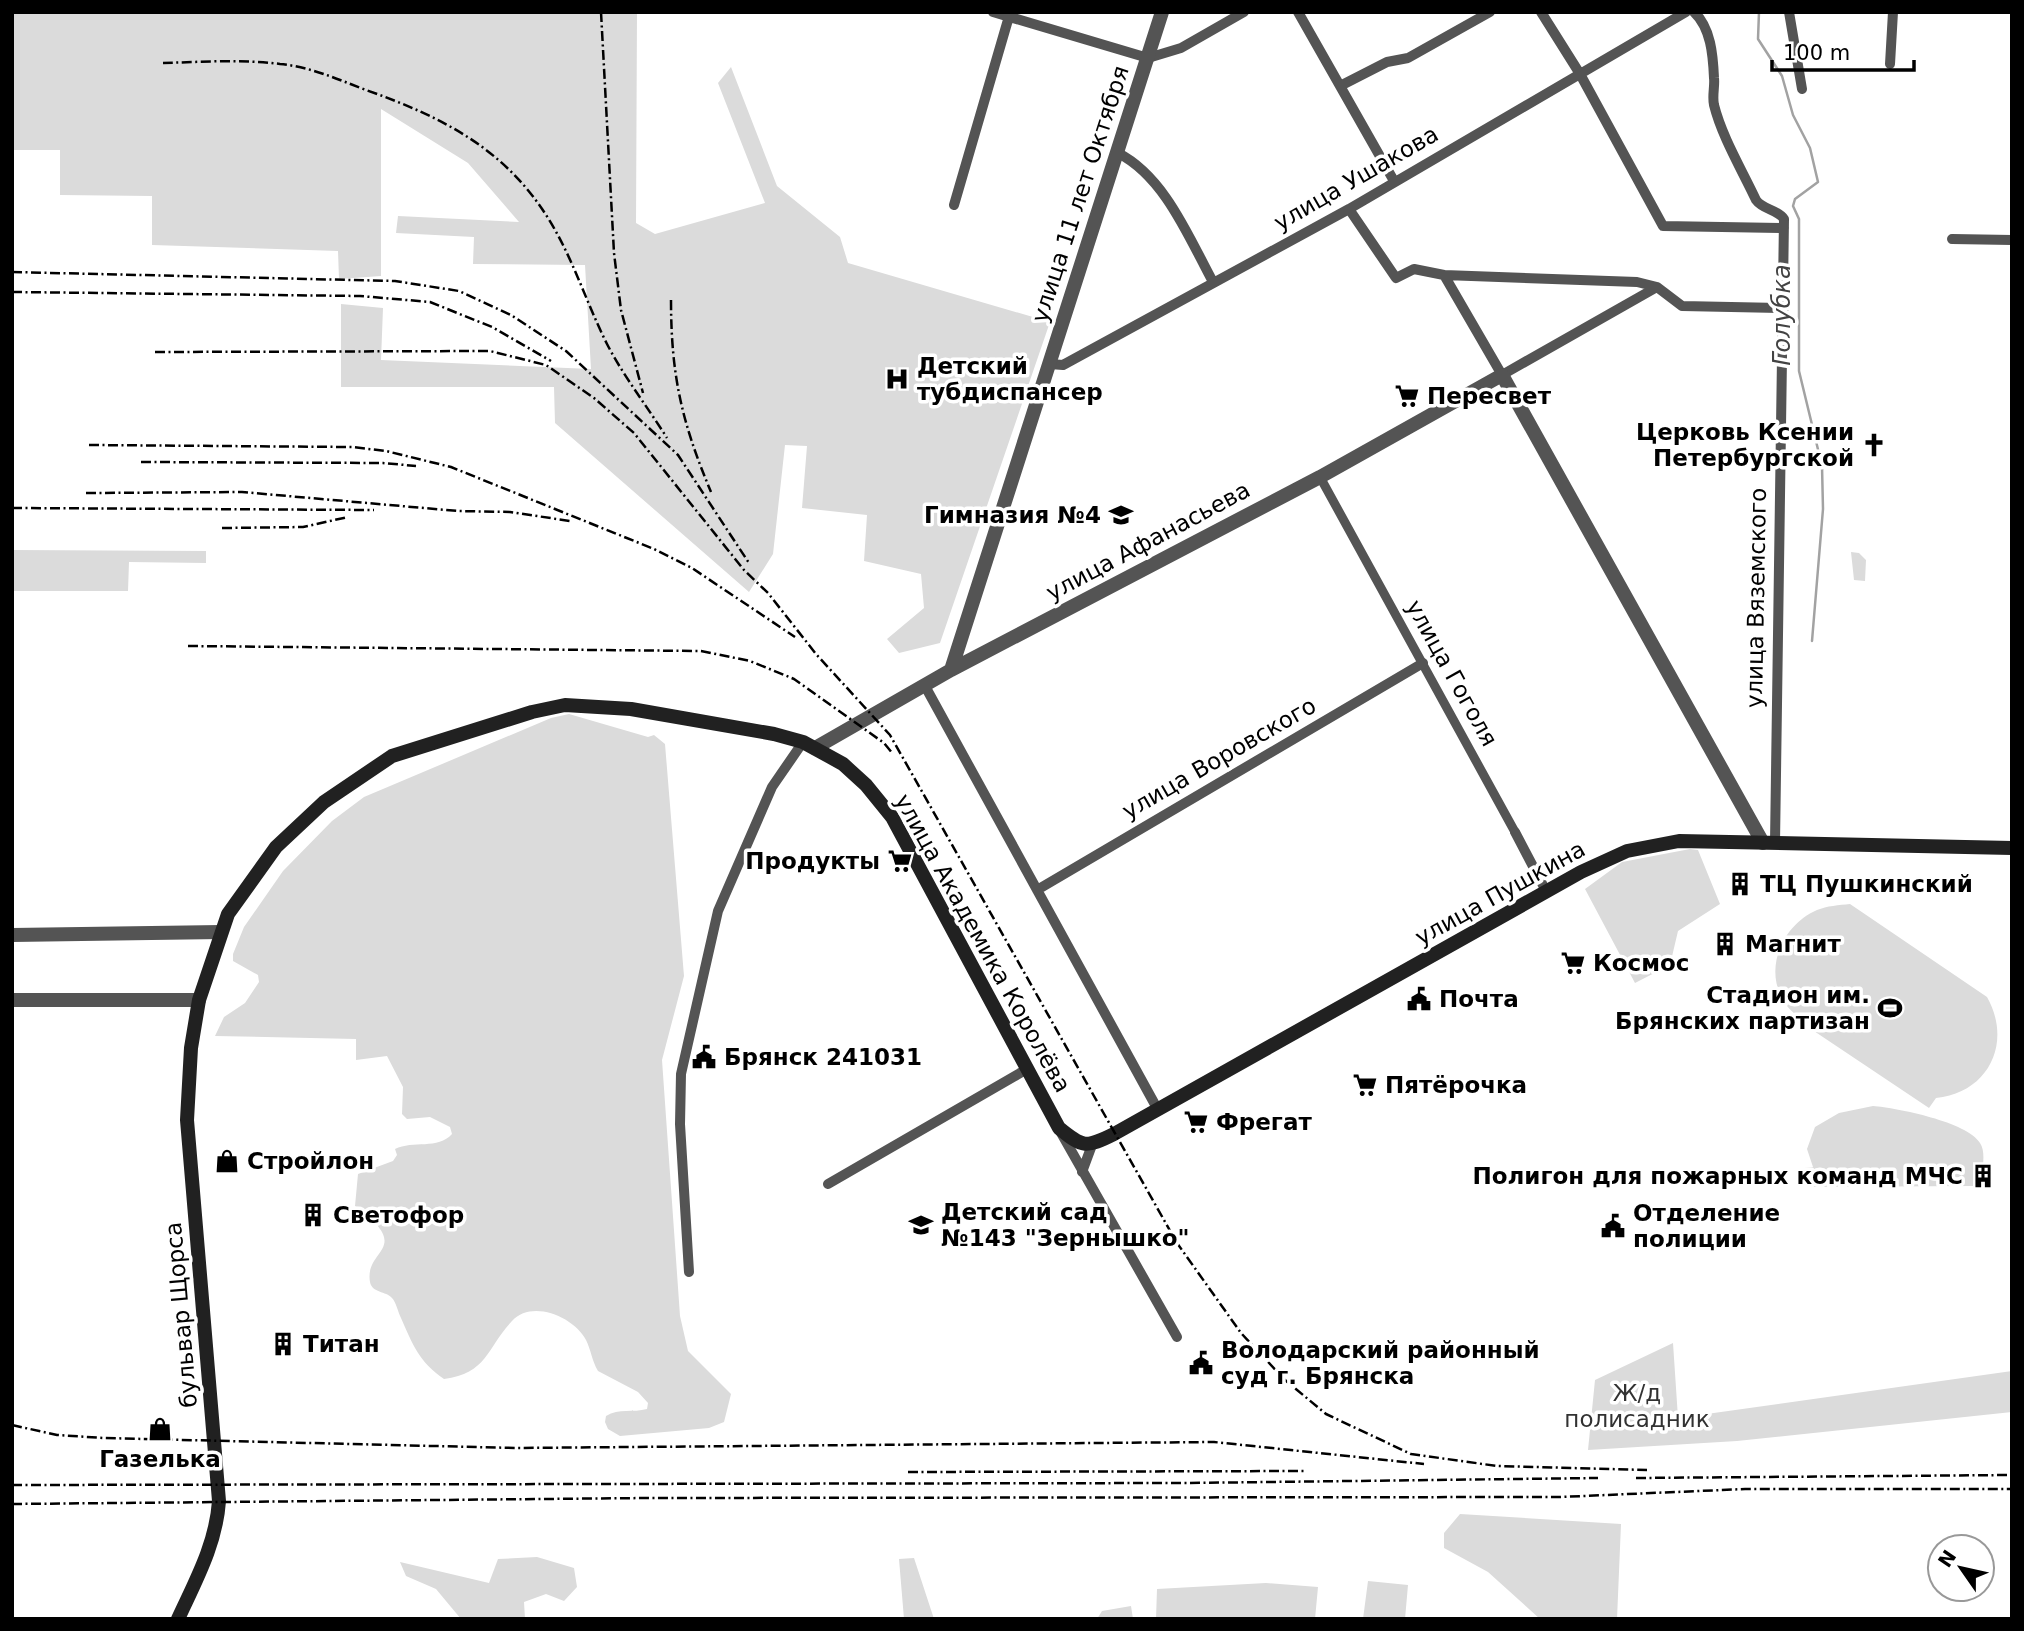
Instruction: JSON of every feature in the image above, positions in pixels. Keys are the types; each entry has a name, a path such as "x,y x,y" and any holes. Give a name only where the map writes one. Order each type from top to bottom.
{"main road":[{"name":"улица Академика Королёва","path":"221,932 228,914 269,856 324,802 392,757 463,732 565,705 593,705 765,732 809,745 843,764 866,785 892,817 1059,1128"},
{"name":"улица Пушкина","path":"1092,1145 1545,891 1627,851 1679,841 2012,848"},
{"name":"бульвар Щорса","path":"178,1619 218,1527 219,1501 187,1120 191,1048 199,1000 221,932"},
{"path":"1059,1128 1078,1144 1092,1145"}],"street":[{"path":"993,12 1148,58 1181,48 1244,12"},
{"name":"улица 11 лет Октября","path":"951,670 1162,12"},
{"path":"1298,12 1395,181"},
{"path":"1340,86 1387,62 1408,58 1490,12"},
{"path":"1541,12 1580,74 1663,226 1784,228 1781,214 1761,206 1756,200 1719,118 1714,103 1709,36 1704,22 1694,12"},
{"path":"1789,12 1802,89"},
{"path":"1890,64 1893,12"},
{"name":"улица Ушакова","path":"1050,363 1063,365 1349,209 1682,14"},
{"path":"954,205 1010,15"},
{"path":"1118,153 1133,161 1147,175 1179,220 1213,282"},
{"path":"1349,209 1396,278 1414,269 1444,275 1637,282 1657,286 1682,306 1784,308"},
{"name":"улица Вяземского","path":"1769,843 1784,228"},
{"path":"1952,239 2012,240"},
{"path":"1444,275 1769,843"},
{"path":"1502,375 1657,286"},
{"name":"улица Афанасьева","path":"809,745 1320,477 1502,375"},
{"name":"улица Гоголя","path":"1320,477 1545,891"},
{"name":"улица Воровского","path":"1037,890 1423,663"},
{"path":"925,686 1158,1110"},
{"path":"689,1272 680,1124 681,1074 718,911 772,787 809,745"},
{"path":"12,935 221,932"},
{"path":"12,1000 199,1000"},
{"path":"828,1184 1027,1069"},
{"name":"улица Академика Королёва","path":"1059,1128 1177,1336"},
{"path":"1082,1172 1092,1145"}],"green space":[{"path":"12,12 637,12 636,223 655,234 765,203 718,83 731,67 777,186 840,237 848,263 1050,322 940,643 899,653 887,639 924,608 921,574 864,561 867,515 802,508 807,446 785,445 773,554 749,592 555,423 554,387 341,387 341,304 383,308 381,360 591,369 585,265 473,264 474,237 396,233 398,216 519,222 468,163 381,109 381,276 339,279 338,251 152,245 152,196 60,195 60,150 12,150"},
{"path":"12,550 206,551 206,563 129,562 128,591 12,591"},
{"path":"1851,552 1859,553 1866,560 1865,581 1854,580"},
{"path":"569,714 648,737 654,735 665,744 684,976 662,1060 680,1316 688,1351 731,1394 724,1422 709,1428 620,1436 608,1429 606,1416 616,1412 647,1409 648,1403 638,1392 598,1371 586,1340 572,1324 541,1311 530,1311 512,1321 485,1358 470,1371 444,1379 435,1373 409,1337 393,1300 371,1286 370,1271 385,1240 373,1221 355,1206 358,1174 393,1161 397,1155 395,1149 402,1146 446,1139 452,1134 450,1127 430,1117 407,1119 402,1114 403,1087 387,1056 356,1060 356,1039 215,1036 224,1017 245,1003 259,982 258,975 233,961 233,954 244,927 283,871 332,821 364,797 551,718"},
{"path":"1690,849 1698,850 1720,904 1678,931 1670,965 1635,983 1585,889 1622,862"},
{"name":"Стадион им. Брянских партизан","path":"1850,904 1987,997 1997,1031 1996,1048 1991,1063 1970,1087 1936,1098 1929,1108 1793,1017 1795,1014 1777,987 1777,957 1783,943 1791,929 1803,918 1817,910"},
{"path":"1873,1106 1931,1117 1973,1135 1982,1146 1983,1170 1973,1171 1973,1186 1806,1187 1805,1168 1813,1167 1807,1149 1815,1127 1839,1113"},
{"name":"Ж/д полисадник","path":"1673,1343 1678,1418 2012,1371 2012,1412 1737,1441 1588,1450 1595,1380"},
{"path":"1460,1514 1621,1524 1617,1619 1540,1619 1488,1572 1444,1548 1444,1533"},
{"path":"537,1557 574,1568 577,1587 564,1601 546,1594 524,1602 525,1619 461,1619 436,1589 406,1576 400,1562 489,1583 498,1559"},
{"path":"914,1558 934,1619 904,1619 899,1559"},
{"path":"1368,1581 1408,1585 1405,1619 1363,1619"},
{"path":"1266,1583 1318,1587 1315,1619 1156,1619 1157,1589"},
{"path":"1131,1606 1133,1619 1097,1619 1102,1611"}],"waterway":[{"name":"Голубка","path":"1759,12 1758,39 1782,76 1793,115 1810,148 1818,182 1795,199 1793,206 1799,219 1799,371 1822,466 1823,509 1812,641"}],"railway":[{"path":"601,12 614,253 621,310 643,393"},
{"path":"163,63 266,62 313,71 420,112 469,138 491,154 512,172 548,218 565,249 607,344 667,438"},
{"path":"12,272 395,281 459,291 511,315 566,351 678,455 749,563"},
{"path":"12,292 360,296 430,302 492,327 551,361"},
{"path":"671,300 673,352 680,399 711,492"},
{"path":"155,352 490,351 546,365 594,398 634,433 744,570 768,593 816,654 890,735 1177,1243 1241,1333 1285,1380 1326,1414 1411,1454 1497,1466 1647,1470"},
{"path":"89,445 352,447 386,451 451,467 654,549 692,568 795,637"},
{"path":"141,462 383,463 416,466"},
{"path":"86,493 242,492 458,511 510,512 570,521"},
{"path":"12,508 374,510"},
{"path":"222,528 303,527 348,517"},
{"path":"188,646 701,651 750,661 794,679 884,743 893,754"},
{"path":"12,1425 57,1435 104,1438 516,1448 1214,1442 1424,1464"},
{"path":"908,1472 1307,1471"},
{"path":"1636,1478 2012,1475"},
{"path":"12,1485 1187,1483 1598,1478"},
{"path":"12,1504 648,1498 1560,1497 1745,1489 2012,1489"}],"place":[{"name":"Детский тубдиспансер","path":"897,379"},
{"name":"Пересвет","path":"1407,396"},
{"name":"Церковь Ксении Петербургской","path":"1874,445"},
{"name":"Гимназия №4","path":"1121,515"},
{"name":"Продукты","path":"900,861"},
{"name":"ТЦ Пушкинский","path":"1740,884"},
{"name":"Магнит","path":"1725,944"},
{"name":"Космос","path":"1573,963"},
{"name":"Почта","path":"1419,999"},
{"name":"Стадион им. Брянских партизан","path":"1890,1008"},
{"name":"Брянск 241031","path":"704,1057"},
{"name":"Пятёрочка","path":"1365,1085"},
{"name":"Фрегат","path":"1196,1122"},
{"name":"Стройлон","path":"227,1161"},
{"name":"Полигон для пожарных команд МЧС","path":"1983,1176"},
{"name":"Светофор","path":"313,1215"},
{"name":"Детский сад №143 \"Зернышко\"","path":"921,1225"},
{"name":"Отделение полиции","path":"1613,1226"},
{"name":"Титан","path":"283,1344"},
{"name":"Володарский районный суд г. Брянска","path":"1201,1363"},
{"name":"Газелька","path":"160,1429"}]}
